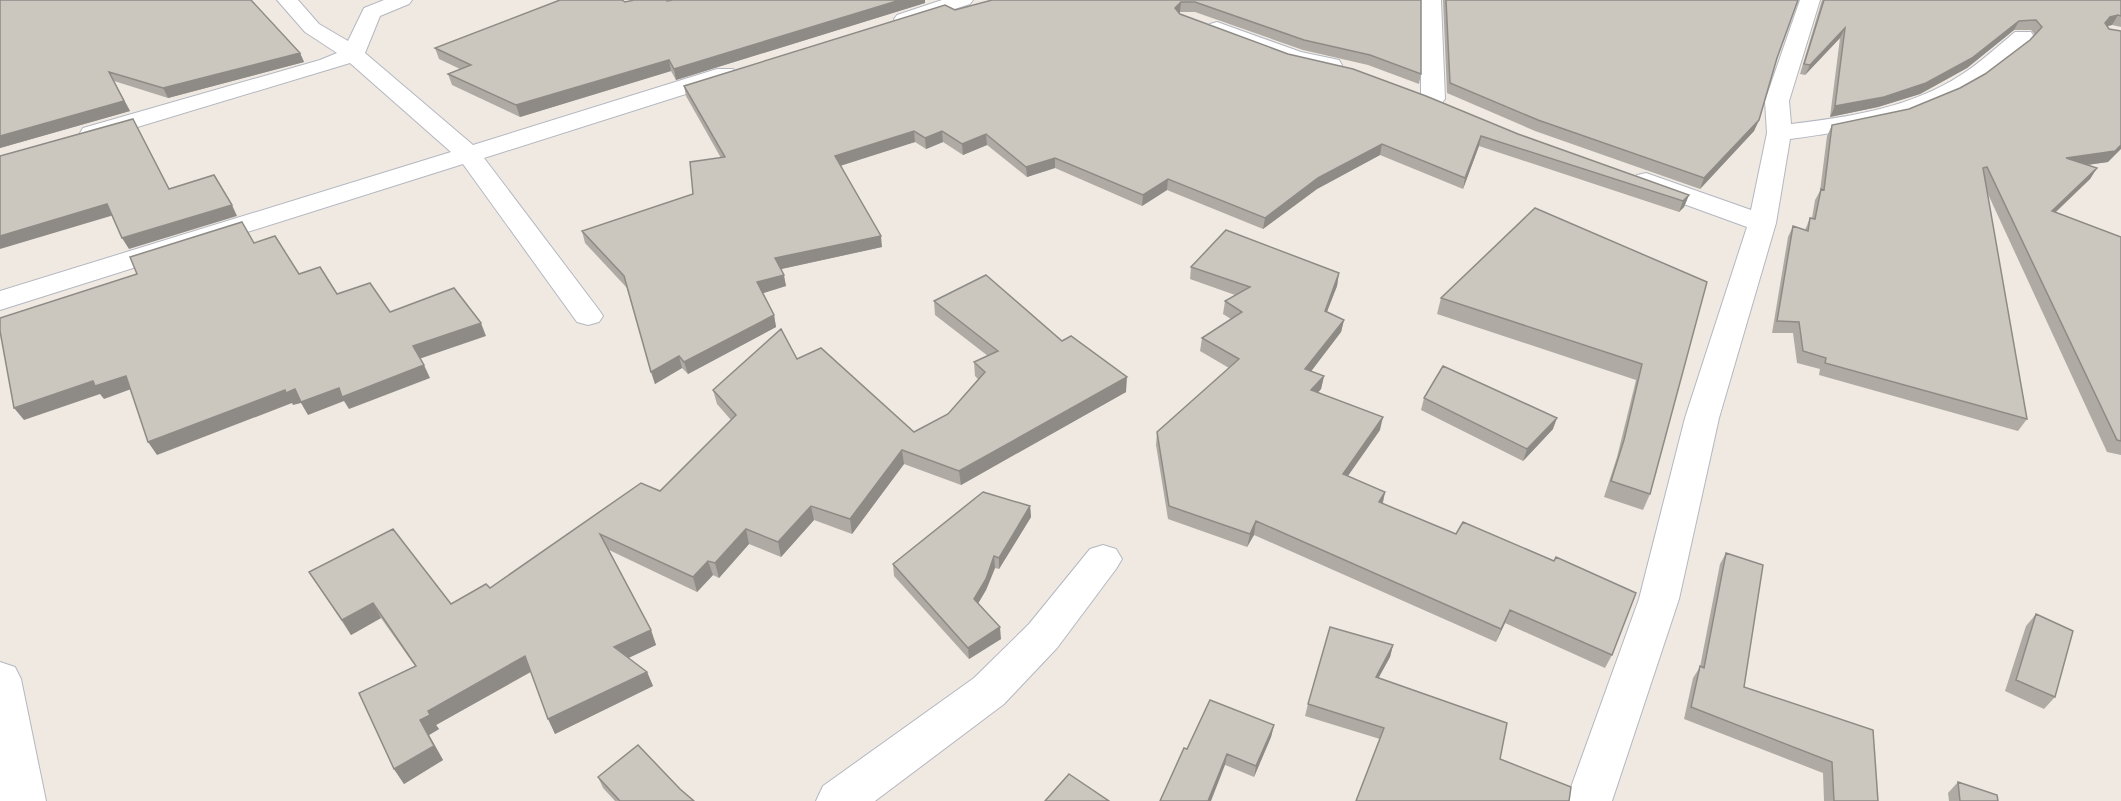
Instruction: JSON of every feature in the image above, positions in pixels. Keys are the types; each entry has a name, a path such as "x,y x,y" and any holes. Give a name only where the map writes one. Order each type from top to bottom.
{"street":[{"path":"287,0 312,28 353,54 468,154 588,316"},
{"path":"69,139 328,65 353,54 371,12 402,0"},
{"path":"884,24 963,0"},
{"path":"1431,0 1433,99"},
{"path":"1589,801 1659,599 1702,418 1762,223 1779,133 1777,100 1810,0"},
{"path":"1198,21 1295,57 1348,69"},
{"path":"1779,133 1850,124 1919,106 1969,80 2024,37"},
{"path":"0,302 749,66"},
{"path":"1622,173 1762,223"},
{"path":"839,801 989,691 1042,636 1103,559"},
{"path":"0,679 23,801"}],"building":[{"path":"0,0 251,0 300,53 163,88 109,72 124,101 0,136"},
{"path":"560,0 622,0 625,2 634,0 900,0 674,69 669,60 516,105 448,74 471,65 435,48"},
{"path":"992,0 1421,0 1421,74 1370,55 1304,40 1195,2 1181,2 1175,8 1180,14 1288,54 1353,69 1518,134 1689,195 1683,201 1481,136 1465,178 1382,144 1318,178 1265,218 1168,179 1143,195 1055,158 1026,167 986,134 962,144 942,131 925,138 914,131 835,156 881,236 775,258 784,275 757,282 774,315 684,362 679,356 651,372 624,276 582,231 693,194 690,162 725,157 684,86 945,5 955,10"},
{"path":"1446,0 1798,0 1777,58 1759,120 1704,178 1538,120 1450,83"},
{"path":"1824,0 2121,0 2121,16 2110,17 2105,23 2109,29 2121,31 2121,145 2115,151 2066,158 2097,168 2052,211 2121,237 2121,441 2117,440 1987,167 1983,168 2027,419 1825,363 1826,358 1803,351 1799,322 1777,321 1793,226 1808,231 1810,218 1815,219 1821,189 1824,190 1832,125 1909,109 1960,88 1985,74 2030,40 2042,27 2036,20 2019,21 1972,58 1926,83 1884,97 1835,106 1845,28 1810,65 1804,64"},
{"path":"133,119 169,189 214,175 232,205 122,238 107,204 0,236 0,156"},
{"path":"1535,208 1707,282 1650,494 1611,481 1624,440 1642,364 1441,298"},
{"path":"242,222 254,243 275,236 299,274 320,267 337,294 370,283 390,312 454,288 481,323 413,346 424,365 342,397 339,388 301,402 295,389 286,393 285,390 148,442 126,376 95,386 93,381 14,408 0,331 0,318 137,274 130,257"},
{"path":"1226,230 1339,273 1325,311 1344,320 1305,369 1324,376 1311,390 1383,417 1343,474 1385,492 1379,502 1456,534 1463,522 1554,561 1556,557 1636,593 1612,655 1510,610 1501,629 1256,521 1250,534 1169,506 1157,432 1239,359 1202,338 1242,312 1225,301 1250,287 1191,267"},
{"path":"986,275 1062,341 1071,336 1127,377 959,471 902,450 850,519 811,506 778,542 746,529 715,563 708,561 693,577 600,534 651,630 614,647 647,672 548,719 525,656 428,711 430,715 420,720 434,746 394,769 359,693 416,666 373,603 342,620 309,572 393,529 451,604 486,584 490,588 641,483 660,491 736,415 713,390 781,329 797,359 821,348 914,432 948,414 985,372 974,362 998,351 934,301"},
{"path":"1443,366 1557,418 1527,449 1424,398"},
{"path":"983,492 1030,506 999,558 994,556 986,579 974,599 1000,627 968,648 893,564"},
{"path":"1726,553 1763,565 1744,687 1873,730 1878,801 1834,801 1832,762 1691,707 1700,666 1704,668"},
{"path":"2036,614 2073,631 2055,697 2016,680"},
{"path":"1330,627 1393,645 1376,677 1507,723 1500,759 1571,787 1569,801 1356,801 1384,728 1308,704"},
{"path":"1210,700 1274,725 1256,766 1227,754 1208,801 1160,801 1184,748 1187,749"},
{"path":"638,745 694,801 620,801 598,777"},
{"path":"1069,774 1109,801 1045,801"},
{"path":"1958,782 1997,795 1998,801 1960,801"}]}
